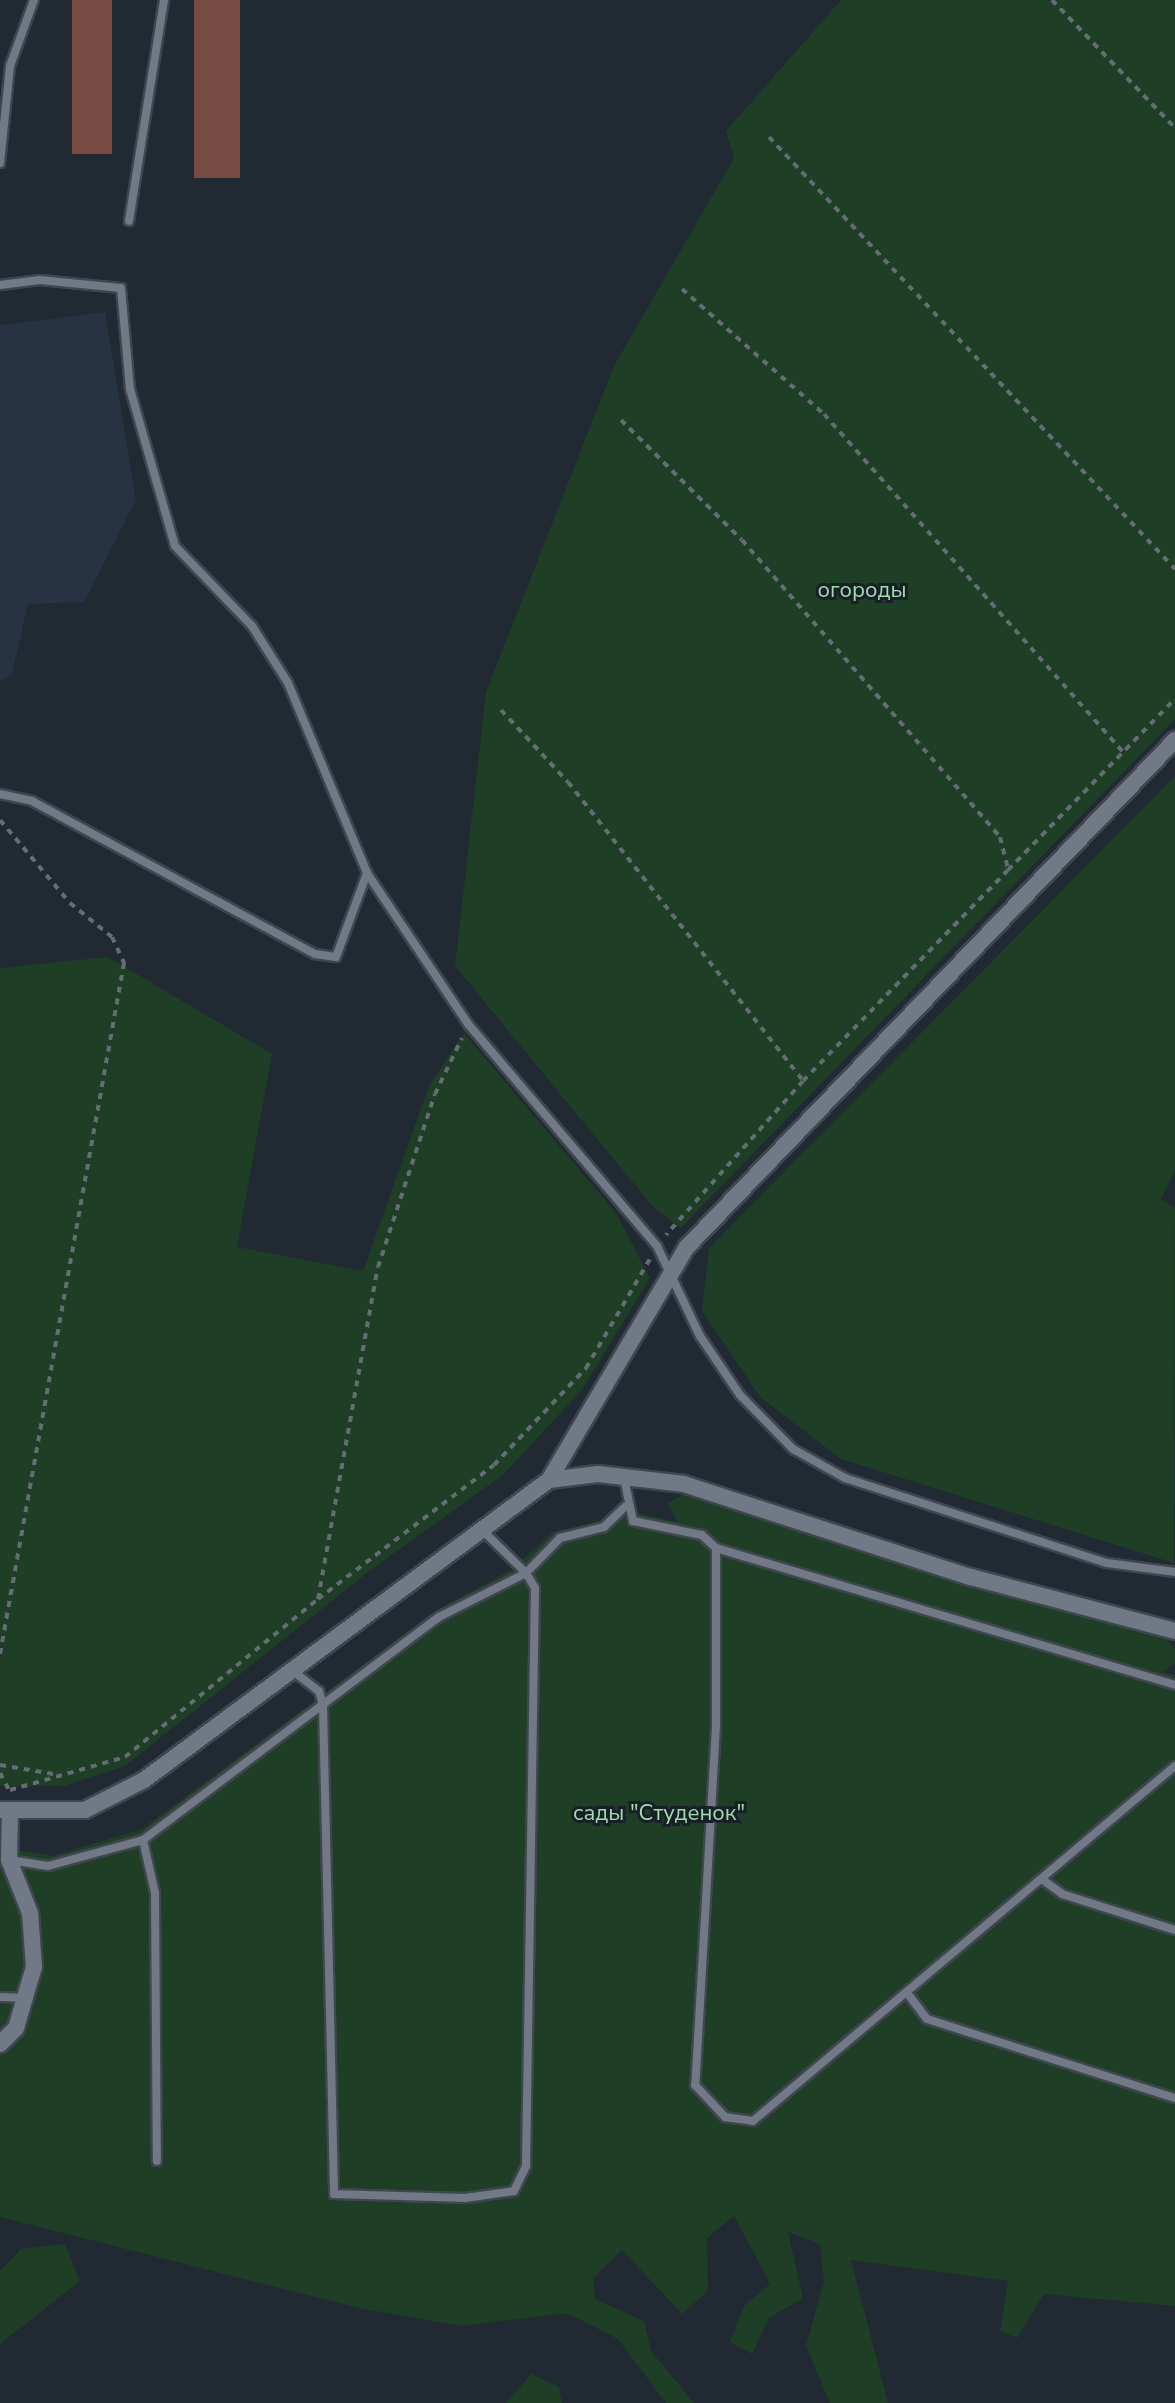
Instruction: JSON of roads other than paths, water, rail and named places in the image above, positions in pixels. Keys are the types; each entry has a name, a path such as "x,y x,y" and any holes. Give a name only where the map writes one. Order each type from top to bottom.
{"street":[{"path":"0,2044 16,2028 34,1967 30,1913 9,1860 5,1811 85,1810 144,1780 293,1671 480,1527 549,1480 666,1275 766,1157 1175,740"},
{"path":"549,1480 624,1477 684,1484 971,1577 1175,1631"}],"lane":[{"path":"0,163 5,65 34,0"},
{"path":"129,221 164,0"},
{"path":"0,285 40,280 121,288 130,389 175,546 252,626 288,683 367,873 468,1024 657,1246 666,1275 740,1395 793,1449 845,1478 982,1525 1107,1563 1175,1572"},
{"path":"0,794 32,801 315,954 336,957 367,873"},
{"path":"624,1477 625,1507 633,1521 702,1535 716,1548 1175,1685"},
{"path":"9,1860 48,1866 143,1840 439,1617 526,1573 560,1538 604,1527 625,1507"},
{"path":"293,1671 319,1691 323,1705 334,2194 465,2198 514,2191 526,2166 535,1588 526,1573 480,1527"},
{"path":"716,1548 716,1726 695,2085 725,2117 753,2121 1173,1770"},
{"path":"143,1840 155,1893 157,2161"},
{"path":"1043,1880 1062,1894 1175,1930"},
{"path":"908,1994 927,2019 1175,2098"},
{"path":"0,1997 25,1998"}],"park label":[{"name":"огороды","path":"862,591"},
{"name":"сады \"Студенок\"","path":"659,1814"}]}
